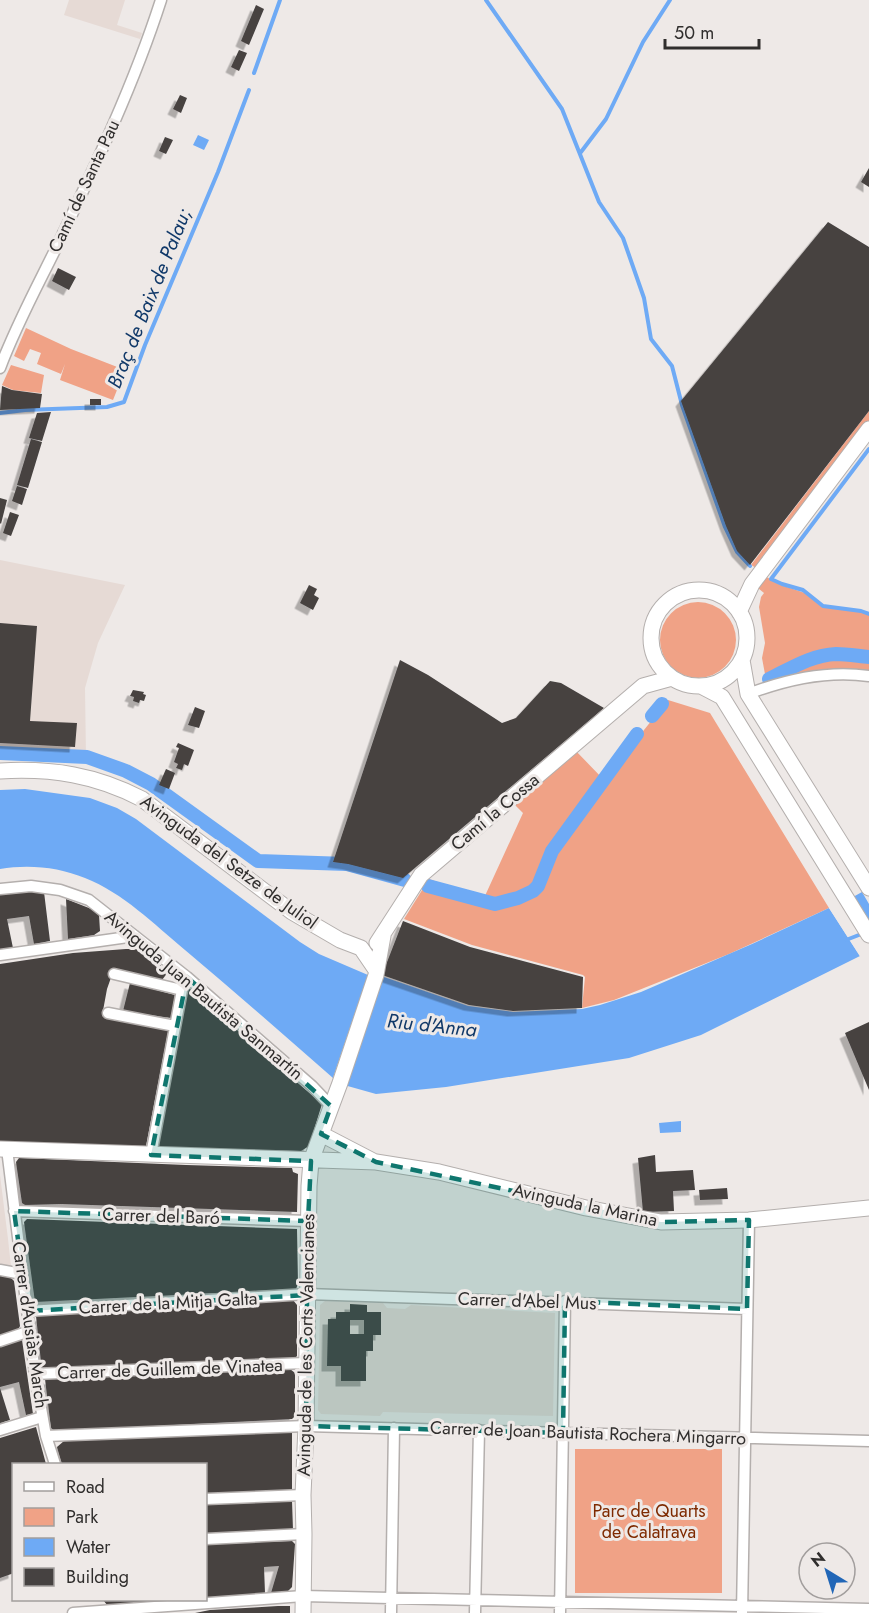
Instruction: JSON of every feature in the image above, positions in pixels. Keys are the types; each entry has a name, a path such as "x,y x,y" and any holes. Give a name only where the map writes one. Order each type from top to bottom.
{"street":[{"name":"Camí de Santa Pau","path":"0,368 11,339 58,244 129,88 161,0"},
{"path":"739,612 752,584 869,429"},
{"path":"721,595 752,584"},
{"path":"695,590 708,591 721,595 739,612 745,623 746,648 742,660 725,678 713,684 701,686 681,683 672,678 655,658 651,645 651,632 661,608 671,599 695,590"},
{"name":"Camí la Cossa","path":"644,686 655,658"},
{"path":"742,660 748,694 868,887"},
{"path":"748,694 813,675 848,673 869,676"},
{"name":"Camí la Cossa","path":"361,948 377,943 383,936 421,875 644,686 672,678"},
{"path":"701,686 722,697 869,935"},
{"name":"Avinguda del Setze de Juliol","path":"0,771 56,772 92,778 121,788 160,810 292,912 340,940 361,948"},
{"name":"Avinguda Juan Bautista Sanmartín","path":"0,889 31,886 60,890 89,900 187,977 312,1086 331,1106"},
{"path":"0,955 135,936"},
{"path":"376,972 383,936"},
{"path":"361,948 376,972"},
{"name":"Avinguda de les Corts Valencianes","path":"303,1613 303,1496 311,1161 340,1083 376,972"},
{"path":"114,974 182,990"},
{"path":"151,1155 182,990 187,977"},
{"path":"108,1013 175,1026"},
{"path":"321,1134 376,1162"},
{"path":"3,1149 376,1162"},
{"name":"Carrer d'Ausiàs March","path":"3,1149 14,1211 42,1417 55,1463"},
{"name":"Avinguda la Marina","path":"376,1162 439,1172 586,1208 661,1222 749,1220 869,1208"},
{"name":"Carrer del Baró","path":"14,1211 308,1221"},
{"path":"742,1609 749,1220"},
{"path":"0,1270 22,1274"},
{"name":"Carrer d'Abel Mus","path":"308,1294 747,1309"},
{"name":"Carrer de la Mitja Galta","path":"28,1311 308,1294"},
{"path":"560,1607 565,1301"},
{"path":"0,1341 30,1331"},
{"name":"Carrer de Guillem de Vinatea","path":"35,1374 306,1363"},
{"path":"0,1430 42,1417"},
{"name":"Carrer de Joan Bautista Rochera Mingarro","path":"46,1436 306,1426 869,1441"},
{"path":"391,1613 394,1428"},
{"path":"475,1613 479,1430"},
{"path":"207,1499 303,1496"},
{"path":"207,1539 304,1534"},
{"path":"73,1613 303,1596 475,1600 560,1607 869,1609"}],"highlighted area":[{"path":"187,977 331,1106 321,1134 376,1162 661,1222 749,1220 747,1309 565,1301 563,1433 306,1426 307,1295 28,1311 14,1211 308,1221 311,1161 151,1155"}],"shaded area":[{"path":"69,0 125,0 117,25 142,33 140,39 64,15"},
{"path":"0,560 125,585 98,643 85,688 86,757 29,751 0,752"},
{"path":"0,1175 8,1239 11,1267 0,1264"},
{"path":"325,1301 383,1303 387,1308 405,1309 411,1305 555,1313 553,1416 383,1412 380,1416 321,1414 318,1410 320,1305"}],"green space":[{"path":"26,328 125,370 113,400 60,380 65,364 61,374 37,364 41,353 30,349 24,361 14,356"},
{"path":"11,365 44,375 41,393 13,390 2,385"},
{"path":"869,411 869,425 758,569 751,565"},
{"path":"761,574 781,585 808,594 823,607 869,615 869,674 767,685 762,658 765,643 759,607 764,593 753,584"},
{"path":"706,602 719,608 730,619 736,632 734,655 719,672 706,678 690,678 677,672 662,655 660,632 666,619 683,604"},
{"path":"668,700 710,713 829,908 729,954 614,1000 582,1008 585,977 583,975 472,945 404,919 429,879 484,898 523,813 514,804 575,750 604,780"},
{"name":"Parc de Quarts de Calatrava","path":"575,1449 722,1449 722,1593 575,1593"}],"water":[{"path":"198,135 209,140 204,150 193,145"},
{"path":"25,789 90,798 117,808 136,819 300,942 319,954 368,975 333,1078 150,920 112,892 75,874 54,869 21,867 0,869 0,790"},
{"path":"862,892 869,904 869,923 853,897"},
{"path":"829,908 860,956 701,1035 629,1058 446,1087 376,1094 344,1085 381,976 468,1006 513,1012 582,1009 641,992"},
{"path":"681,1121 681,1132 660,1133 659,1123"}],"pier":[{"path":"831,907 863,957 861,958 829,908"}],"building":[{"path":"256,5 264,9 249,45 241,41"},
{"path":"239,50 247,53 239,71 231,67"},
{"path":"180,95 187,98 181,113 173,109"},
{"path":"165,137 173,140 166,154 159,151"},
{"path":"869,168 869,187 861,182"},
{"path":"828,222 869,247 869,411 750,565 737,551 726,526 681,401"},
{"path":"58,268 76,277 69,290 52,281"},
{"path":"2,386 12,390 42,394 40,408 0,410"},
{"path":"90,399 101,399 101,405 90,405"},
{"path":"51,412 42,441 29,438 37,413"},
{"path":"31,439 42,442 28,488 17,485"},
{"path":"17,486 27,489 22,505 12,501"},
{"path":"0,498 7,500 1,524 0,523"},
{"path":"10,512 19,515 11,536 3,533"},
{"path":"309,585 317,589 314,595 319,598 313,610 300,603"},
{"path":"0,623 37,626 30,721 77,723 75,747 0,743"},
{"path":"400,660 428,675 502,723 516,718 550,681 561,683 604,708 403,878 333,862"},
{"path":"133,690 144,692 143,694 146,695 144,701 140,700 139,703 133,701 134,697 130,696"},
{"path":"195,707 205,711 199,728 188,725"},
{"path":"178,743 194,750 188,766 184,764 182,770 176,768 178,764 174,762 179,748 176,747"},
{"path":"166,769 175,773 169,789 159,785"},
{"path":"26,891 44,892 50,941 34,944 29,916 7,919 13,948 0,950 0,894"},
{"path":"66,899 94,910 99,915 100,931 94,935 68,939"},
{"path":"403,921 470,947 583,977 582,1008 513,1011 469,1005 382,975"},
{"path":"142,949 168,972 162,980 114,969 107,989 102,1016 169,1027 146,1146 0,1142 0,964 73,953"},
{"path":"130,983 175,995 171,1018 123,1011"},
{"path":"190,989 322,1104 309,1146 301,1151 160,1147 158,1144 187,990"},
{"path":"869,1022 869,1090 845,1033"},
{"path":"655,1155 656,1172 693,1170 695,1190 673,1191 674,1211 643,1212 638,1158"},
{"path":"19,1158 292,1168 293,1172 298,1174 297,1212 61,1204 25,1205 22,1203 16,1162"},
{"path":"727,1188 728,1199 700,1200 699,1190"},
{"path":"27,1219 297,1229 298,1284 296,1289 35,1302 24,1222"},
{"path":"0,1275 10,1277 14,1281 20,1326 17,1332 0,1337"},
{"path":"293,1300 297,1305 297,1356 294,1359 42,1371 36,1316"},
{"path":"350,1304 367,1305 367,1312 381,1312 381,1335 373,1335 373,1351 366,1351 366,1381 341,1381 341,1366 327,1366 328,1319 336,1319 336,1312 350,1312","holes":["350,1320 364,1320 364,1334 350,1334"]},
{"path":"22,1340 33,1414 26,1415 19,1382 0,1387 0,1346"},
{"path":"290,1369 295,1373 295,1416 292,1419 55,1431 51,1428 45,1379"},
{"path":"0,1388 10,1420 0,1423"},
{"path":"36,1427 46,1463 12,1463 12,1574 0,1578 0,1438"},
{"path":"292,1432 292,1490 207,1494 207,1463 62,1463 57,1447 64,1441"},
{"path":"292,1501 293,1530 207,1534 207,1504"},
{"path":"292,1541 295,1544 292,1587 287,1592 271,1593 279,1566 264,1567 265,1593 207,1598 207,1544"},
{"path":"104,1601 170,1601 108,1606"},
{"path":"290,1606 290,1613 195,1613 210,1610"}],"waterway":[{"name":"Braç de Baix de Palau;","path":"254,73 280,0"},
{"name":"Braç de Baix de Palau;","path":"486,0 562,109 599,202 623,238 644,298 651,339 672,366 682,405 725,527 737,552 750,566"},
{"path":"581,152 606,119 643,42 670,0"},
{"name":"Braç de Baix de Palau;","path":"0,413 107,407 124,402 249,90"},
{"path":"771,579 869,449"},
{"name":"Braç de Baix de Palau;","path":"771,579 803,590 823,606 869,614"},
{"path":"769,679 801,663 827,655 869,657"},
{"path":"652,716 662,704"},
{"path":"428,886 495,904 533,891 538,886 552,851 637,734"},
{"path":"0,753 87,757 126,771 151,784 258,861 347,864 405,880"},
{"name":"Riu d'Anna","path":"846,940 864,933"}]}
